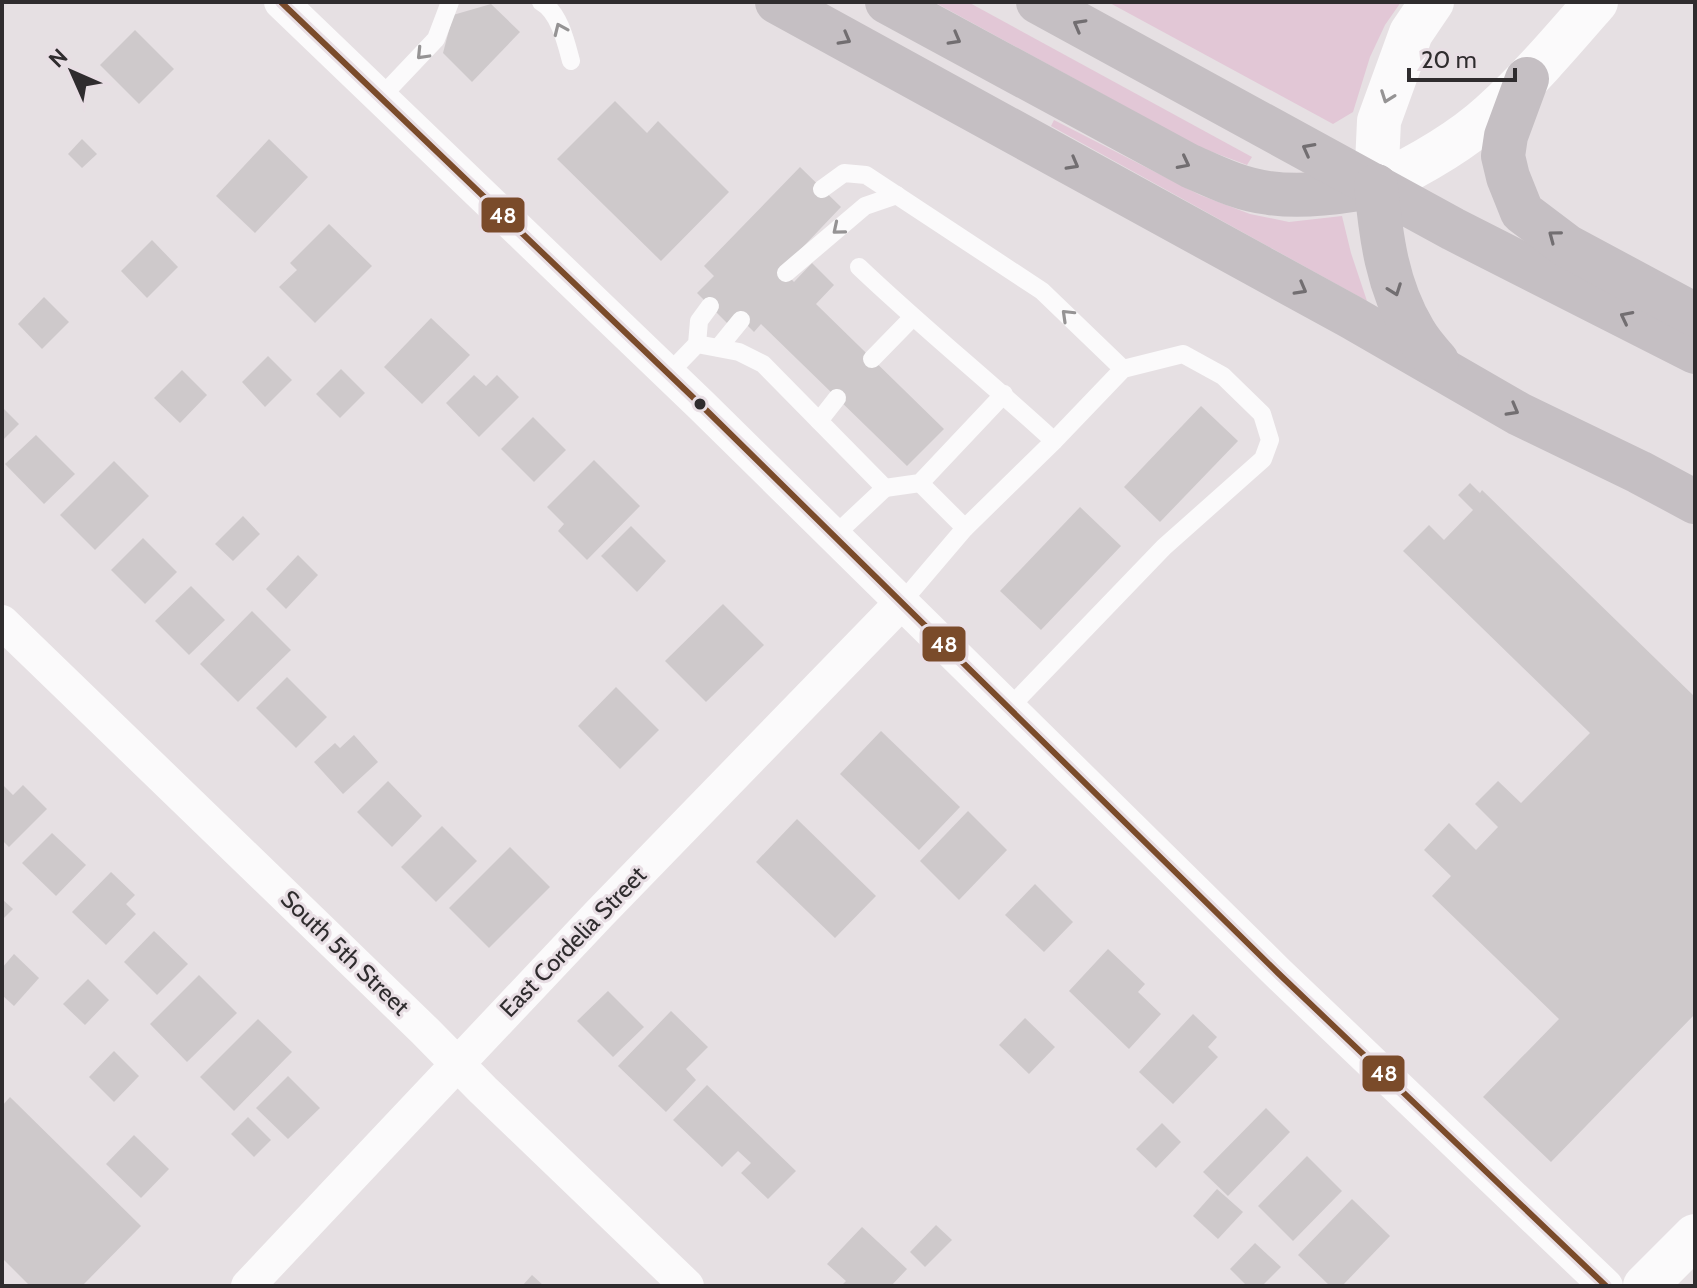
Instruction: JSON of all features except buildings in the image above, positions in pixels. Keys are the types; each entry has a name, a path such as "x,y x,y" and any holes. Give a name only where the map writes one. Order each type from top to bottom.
{"main road":[{"path":"777,2 1337,309 1519,414 1695,502"},
{"path":"887,2 1190,166 1236,185 1268,193 1297,194 1335,193 1376,186 1457,140 1490,115 1527,79 1596,2"},
{"path":"1038,2 1453,229 1695,352"},
{"path":"1432,2 1411,33 1379,121 1376,186 1381,236 1395,294 1415,333 1445,372"},
{"path":"1527,79 1506,136 1503,156 1522,212 1567,246 1695,315"},
{"path":"1639,472 1695,536"},
{"path":"1645,1286 1695,1236"}],"street":[{"path":"281,2 835,535 1278,973 1606,1286"},
{"name":"East Cordelia Street","path":"248,1286 599,914 902,602"},
{"name":"South 5th Street","path":"2,622 687,1286"}],"lane":[{"path":"381,97 436,39 450,2"},
{"path":"541,2 549,7 564,37 571,61"},
{"path":"822,189 844,173 866,175 1042,291 1123,369"},
{"path":"786,273 865,206 897,195"},
{"path":"859,267 912,318 1004,394 1054,441"},
{"path":"668,374 697,344 699,321 710,306"},
{"path":"872,359 912,318"},
{"path":"719,347 741,320"},
{"path":"697,344 739,352 763,364 885,488"},
{"path":"902,602 965,528 1123,369 1183,354 1223,376 1262,414 1270,440 1263,459 1164,547 1009,708"},
{"path":"835,535 885,488 920,483 1004,394"},
{"path":"819,421 837,398"},
{"path":"920,483 965,528"}],"shaded area":[{"path":"934,2 968,2 1252,157 1247,165 1199,147"},
{"path":"1108,2 1401,2 1385,25 1370,57 1353,112 1333,124"},
{"path":"1054,120 1200,195 1250,214 1289,222 1342,216 1367,301 1051,126"}],"transit line":[{"name":"48","path":"281,2 701,405 1278,973 1606,1286"}]}
